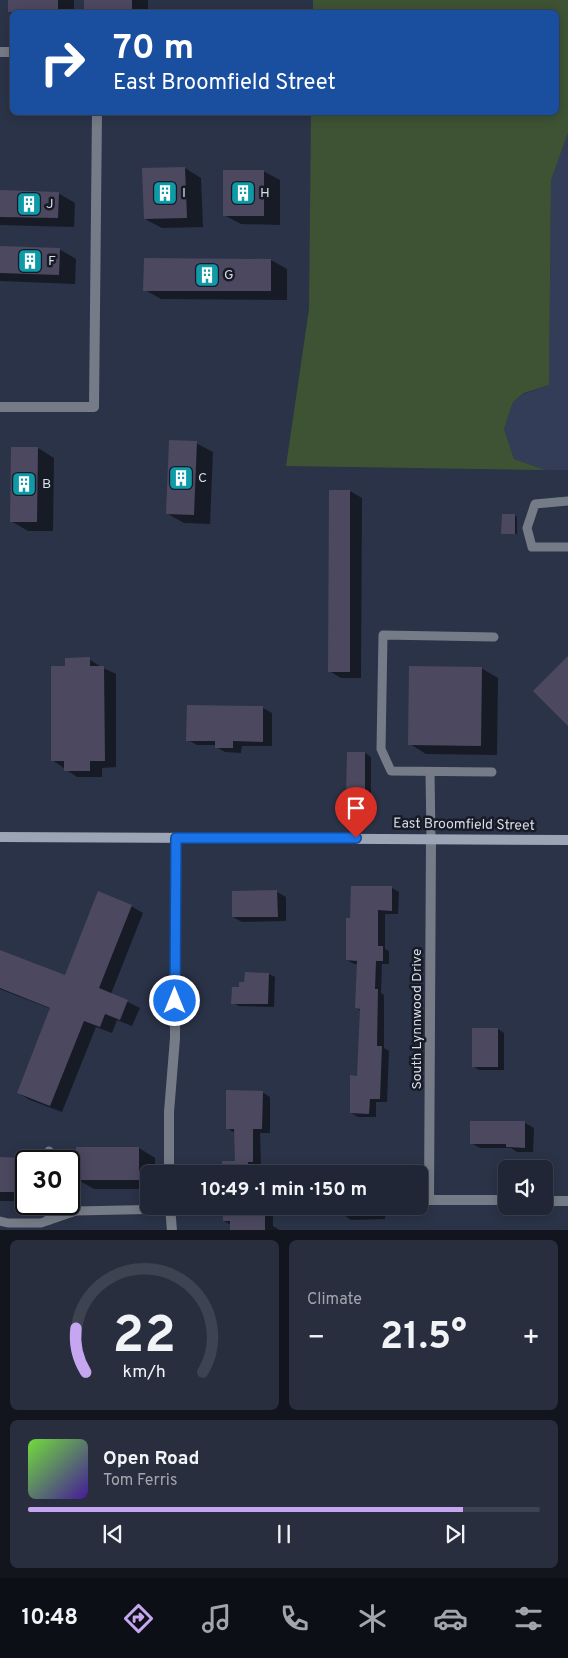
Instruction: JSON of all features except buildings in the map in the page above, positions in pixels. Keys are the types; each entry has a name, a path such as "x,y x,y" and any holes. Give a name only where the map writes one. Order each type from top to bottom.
{"main road":[{"name":"East Broomfield Street","path":"0,837 568,840"}],"street":[{"path":"0,407 94,407 97,115"},
{"path":"169,1165 169,1112 175,1038 176,838"},
{"name":"South Lynnwood Drive","path":"431,838 430,1200 498,1200"},
{"path":"553,1201 568,1201"},
{"path":"171,1215 172,1230"}],"lane":[{"path":"568,501 535,504 527,528 532,547 568,547"},
{"path":"492,772 392,771 381,749 383,635 494,637"},
{"path":"430,772 431,838"},
{"path":"0,1221 8,1224 37,1227 49,1220 76,1210 140,1209"},
{"path":"49,1215 49,1220"}],"shaded area":[{"path":"568,133 568,470 545,470 514,459 504,429 513,402 524,394 549,385 551,180"}],"green space":[{"path":"313,0 568,0 568,133 551,180 549,385 524,393 513,402 504,429 514,459 545,470 286,466 309,309 311,115 559,115 559,10 313,10"}],"place":[{"name":"I","path":"165,193"},
{"name":"H","path":"243,193"},
{"name":"J","path":"29,204"},
{"name":"F","path":"30,261"},
{"name":"G","path":"207,275"},
{"name":"C","path":"181,478"},
{"name":"B","path":"24,484"}],"route":[{"path":"175,1001 176,838 356,838"}]}
